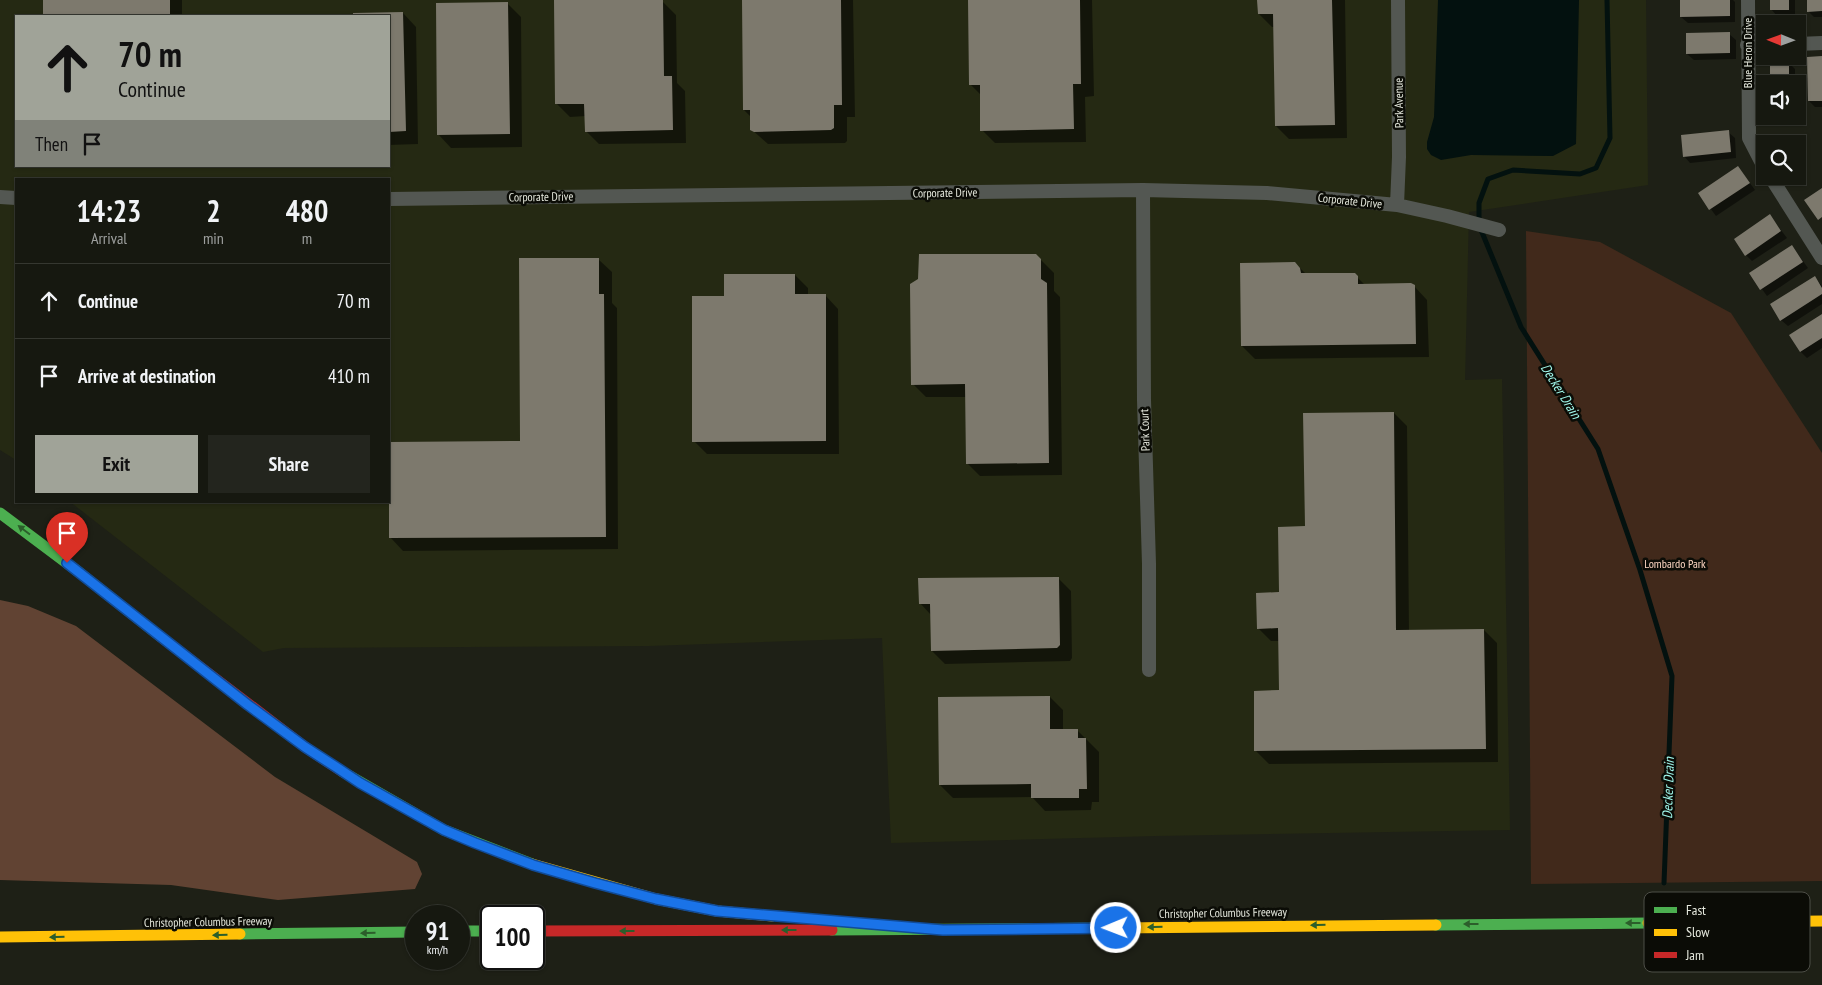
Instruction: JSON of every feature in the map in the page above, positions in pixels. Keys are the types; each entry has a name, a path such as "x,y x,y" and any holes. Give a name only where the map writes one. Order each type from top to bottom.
{"highway":[{"path":"0,512 206,673 305,747 360,783 444,830 533,865 656,899 717,911 786,917"},
{"path":"806,918 943,930"},
{"name":"Christopher Columbus Freeway","path":"545,931 943,930 1644,923"},
{"name":"Christopher Columbus Freeway","path":"0,938 405,932"}],"street":[{"name":"Park Avenue","path":"1397,205 1399,158 1398,0"},
{"name":"Blue Heron Drive","path":"1748,0 1748,138 1756,153"},
{"path":"1806,44 1822,43"},
{"path":"1748,45 1756,45"},
{"path":"1776,185 1822,258"},
{"name":"Corporate Drive","path":"390,199 1142,190 1267,193 1397,205 1499,230"},
{"name":"Park Court","path":"1142,190 1144,400 1149,564 1149,670"},
{"path":"0,197 15,198"}],"shaded area":[{"path":"0,0 1646,0 1648,185 1469,212 1465,380 1502,379 1510,830 891,843 882,638 649,646 284,648 263,652 72,503 390,503 390,178 15,178 15,459 0,450"},
{"path":"1438,0 1579,0 1576,144 1553,156 1471,155 1441,160 1431,155 1427,149 1427,142 1434,117"},
{"path":"0,600 28,606 76,626 275,777 417,862 422,874 415,889 278,900 171,885 0,880"}],"green space":[{"name":"Lombardo Park","path":"1526,231 1600,242 1731,313 1822,453 1822,881 1531,884"}],"building":[{"path":"43,0 170,0 170,15 43,15"},
{"path":"554,0 663,0 664,76 672,76 673,130 585,132 584,104 555,104"},
{"path":"742,0 841,0 842,105 834,105 834,128 831,130 754,132 750,130 750,110 743,110"},
{"path":"968,0 1080,0 1081,84 1073,84 1074,129 980,131 980,85 969,85"},
{"path":"1257,0 1332,0 1335,125 1275,126 1273,14 1258,14"},
{"path":"1680,0 1730,0 1730,16 1680,17"},
{"path":"1770,0 1789,0 1789,10 1770,10"},
{"path":"1807,0 1822,0 1822,11 1807,12"},
{"path":"508,2 510,134 437,135 436,3"},
{"path":"403,12 406,131 390,132 390,15 353,15 353,13"},
{"path":"1730,32 1730,53 1686,54 1686,33"},
{"path":"1822,56 1822,101 1808,101 1807,57"},
{"path":"1770,65 1789,65 1789,75 1770,75"},
{"path":"1729,130 1731,152 1683,157 1681,135"},
{"path":"1738,166 1750,183 1709,210 1698,193"},
{"path":"1822,188 1822,217 1818,220 1804,200"},
{"path":"1770,214 1781,231 1745,256 1734,239"},
{"path":"1792,245 1803,262 1760,290 1749,273"},
{"path":"919,254 1036,254 1041,259 1041,279 1047,283 1049,463 966,464 965,384 911,385 910,284 918,279"},
{"path":"519,258 599,258 599,294 604,294 606,537 389,538 390,442 520,441"},
{"path":"1295,262 1300,268 1301,273 1355,273 1358,276 1358,284 1411,283 1415,285 1416,344 1241,346 1240,263"},
{"path":"724,274 795,274 795,294 826,294 826,441 692,442 692,296 724,296"},
{"path":"1815,276 1822,288 1822,294 1780,321 1770,304"},
{"path":"1822,314 1822,338 1800,352 1789,335"},
{"path":"1394,412 1396,630 1484,629 1486,749 1254,751 1254,691 1279,690 1278,628 1257,629 1256,593 1279,592 1278,527 1305,526 1303,413"},
{"path":"1059,577 1060,645 1057,648 931,651 930,604 919,604 918,578"},
{"path":"1050,696 1050,729 1078,729 1078,738 1086,738 1087,789 1079,789 1079,798 1031,798 1031,784 939,785 938,697"}],"waterway":[{"name":"Decker Drain","path":"1607,0 1610,138 1596,168 1580,174 1513,170 1488,179 1479,203 1479,225 1521,327 1598,449 1640,570 1672,676 1664,883"}],"traffic: fast":[{"path":"0,513 161,637"},
{"path":"343,772 444,830 532,864"},
{"path":"1436,925 1644,923"},
{"path":"832,930 1118,928"},
{"path":"470,931 480,931"},
{"path":"240,934 405,932"}],"traffic: slow":[{"path":"532,864 656,899 717,911 772,916"},
{"path":"1810,921 1822,921"},
{"path":"1118,928 1436,925"},
{"path":"0,937 240,934"}],"traffic: jam":[{"path":"161,637 305,747 343,772"},
{"path":"545,931 832,930"}],"route":[{"path":"67,563 248,705 305,747 360,783 444,830 533,865 656,899 717,911 943,930 1116,928"}]}
